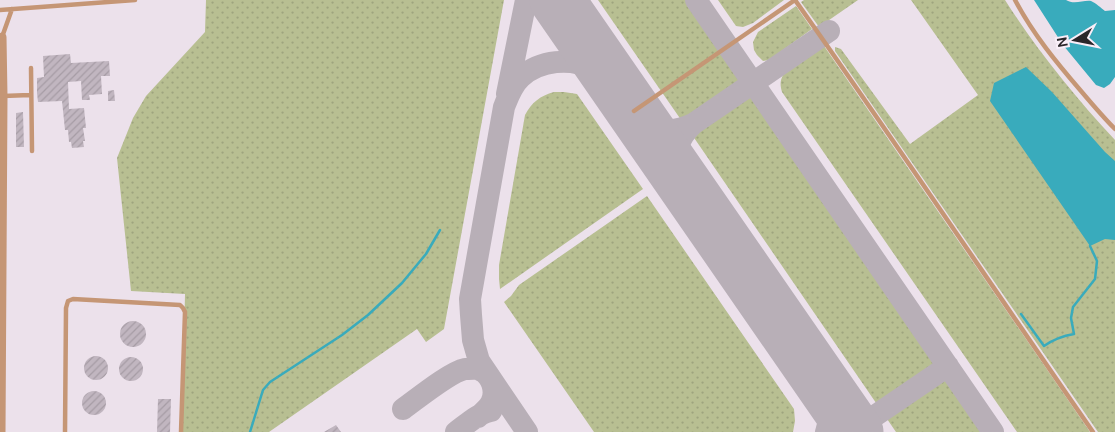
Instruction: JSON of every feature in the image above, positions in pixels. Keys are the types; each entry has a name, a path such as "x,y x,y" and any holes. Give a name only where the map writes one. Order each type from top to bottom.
{"street":[{"path":"1,35 3,96 1,432"}],"lane":[{"path":"0,10 135,0"},
{"path":"634,110 795,0 907,159 986,278 1093,432"},
{"path":"1015,0 1041,43 1115,129"},
{"path":"1,35 12,9"},
{"path":"31,68 32,151"},
{"path":"3,96 30,95"},
{"path":"65,432 66,308 68,301 73,299 180,305 183,308 185,312 181,432"}],"green space":[{"path":"206,0 504,0 444,329 426,342 417,329 269,432 182,432 185,294 131,291 117,158 133,118 146,96 205,32"},
{"path":"598,0 696,0 993,432 896,432 688,129 692,125 686,127"},
{"path":"718,0 784,0 753,23 743,27 736,26"},
{"path":"804,0 858,0 819,27 801,2"},
{"path":"911,0 1005,0 1057,72 1115,140 1115,432 1098,432 835,51 835,47 841,49 910,144 978,95"},
{"path":"796,6 812,29 769,60 763,61 754,50 753,42 758,32"},
{"path":"824,46 1090,432 1017,432 782,92 781,79 783,75"},
{"path":"554,92 577,94 643,189 500,289 499,265 525,115 537,100"},
{"path":"647,196 794,409 795,421 793,432 594,432 504,302 519,285"}],"water":[{"path":"1034,0 1091,1 1105,11 1115,10 1115,77 1110,84 1104,88 1096,85 1063,45"},
{"path":"1026,67 1052,92 1115,161 1115,240 1105,239 1090,246 990,101 994,83"}],"building":[{"path":"70,54 71,63 109,61 110,76 101,76 102,94 89,95 90,100 82,100 81,81 68,82 69,109 84,108 86,128 83,128 84,147 72,148 71,142 69,142 68,130 65,130 62,101 38,102 37,78 44,77 43,56"},
{"path":"114,90 115,101 108,101 108,91"},
{"path":"23,112 24,147 16,147 16,113"},
{"path":"133,321 142,325 146,334 142,343 133,347 124,343 120,334 124,325"},
{"path":"96,356 101,357 107,363 107,373 101,379 96,380 91,379 85,373 84,368 85,363 91,357"},
{"path":"131,357 140,360 143,369 140,378 131,381 122,378 119,369 122,360"},
{"path":"94,391 102,395 106,403 102,411 94,415 86,411 82,403 86,395"},
{"path":"158,399 171,399 170,432 157,432"},
{"path":"336,425 341,432 324,432"}],"waterway":[{"path":"250,432 263,390 270,382 342,335 368,315 402,283 426,254 440,230"},
{"path":"1021,314 1044,346 1058,338 1074,334 1071,318 1073,307 1095,279 1097,261 1090,246"}],"taxiway":[{"path":"507,94 526,0"},
{"path":"561,0 564,9"},
{"path":"696,0 993,432"},
{"path":"693,124 829,31"},
{"path":"527,432 479,361 473,340 471,315 470,299 504,107 513,87 521,77 537,67 556,62 575,63 593,69 605,77 623,94"},
{"path":"637,116 650,125 664,130 678,129 693,124 683,135 678,147 676,160 678,175"},
{"path":"854,430 948,366"},
{"path":"403,409 451,375 465,369 477,369 488,376 494,394 490,405 478,417"},
{"path":"821,382 828,413 826,432"},
{"path":"456,432 477,417 491,411"}],"runway":[{"path":"557,0 856,432"}]}
